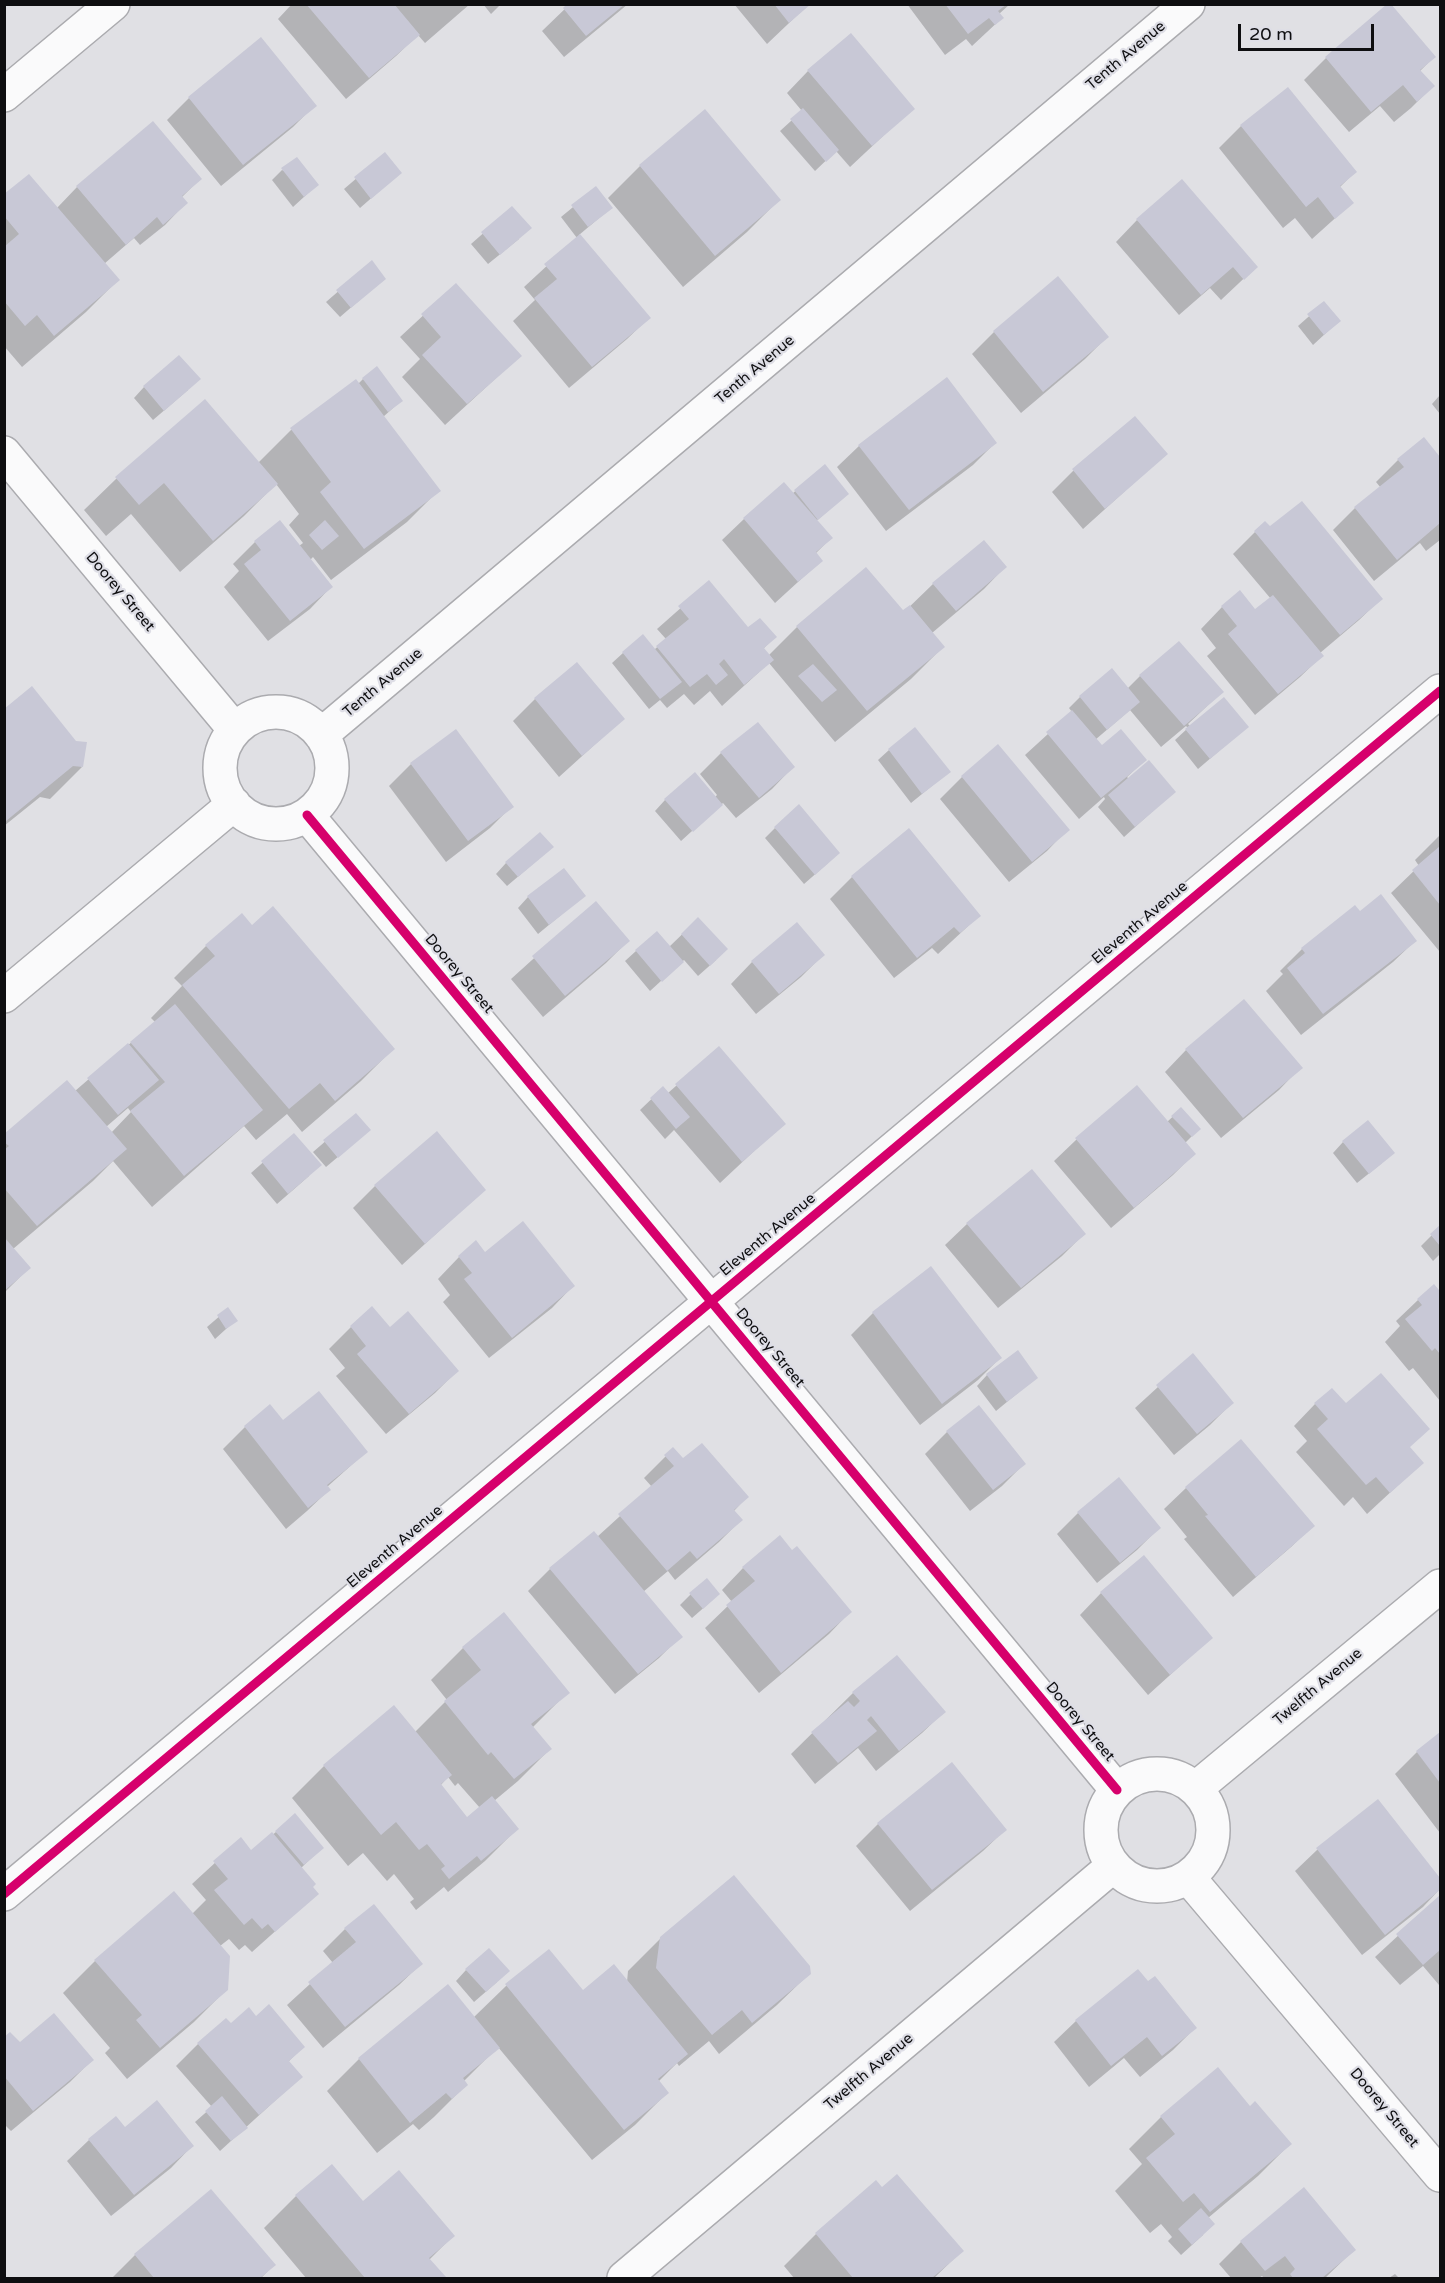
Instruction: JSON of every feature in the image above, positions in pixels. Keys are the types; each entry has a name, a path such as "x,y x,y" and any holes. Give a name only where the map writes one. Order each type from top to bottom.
{"street":[{"path":"4,95 113,4"},
{"name":"Tenth Avenue","path":"321,735 1188,4"},
{"name":"Doorey Street","path":"4,453 235,730"},
{"name":"Eleventh Avenue","path":"4,1894 1440,691"},
{"path":"279,711 296,715 310,723 321,735 330,751 333,769 329,787 320,803 307,815 276,824 247,815 234,804 225,790 220,775 225,743 235,730 247,719 262,713 279,711"},
{"path":"4,996 234,804"},
{"name":"Doorey Street","path":"307,815 1117,1790"},
{"name":"Twelfth Avenue","path":"1195,1789 1440,1586"},
{"path":"1164,1774 1195,1789 1206,1803 1211,1818 1212,1835 1209,1851 1200,1866 1188,1877 1173,1884 1156,1887 1141,1884 1126,1877 1113,1866 1103,1844 1101,1819 1107,1804 1117,1790 1130,1780 1147,1775 1164,1774"},
{"name":"Twelfth Avenue","path":"624,2278 1113,1866"},
{"name":"Doorey Street","path":"1188,1877 1440,2175"}],"building":[{"path":"306,4 394,4 420,35 369,78"},
{"path":"567,4 625,4 586,36 563,8"},
{"path":"774,4 811,4 789,23"},
{"path":"945,4 1007,4 998,11 1004,18 995,25 989,18 968,34"},
{"path":"1387,4 1391,4 1436,57 1420,70 1435,86 1417,102 1403,85 1371,112 1325,57"},
{"path":"851,33 915,109 872,146 807,70"},
{"path":"261,37 317,106 243,165 188,97"},
{"path":"1288,87 1357,172 1340,186 1354,203 1335,219 1318,197 1306,207 1240,125"},
{"path":"803,108 839,150 826,162 790,119"},
{"path":"705,109 781,200 715,256 639,165"},
{"path":"153,121 202,179 182,196 188,203 163,225 157,217 126,245 76,186"},
{"path":"385,152 402,173 371,199 354,177"},
{"path":"297,157 319,185 304,197 281,168"},
{"path":"29,174 120,280 54,336 37,315 25,326 4,301 4,247 19,234 4,216 4,194"},
{"path":"1182,179 1258,267 1244,280 1233,267 1201,295 1136,219"},
{"path":"596,186 613,208 588,227 571,205"},
{"path":"512,206 532,228 500,255 481,232"},
{"path":"580,234 651,318 592,367 534,298 557,279 544,264"},
{"path":"372,260 386,279 351,308 336,290"},
{"path":"1058,276 1109,337 1043,392 993,331"},
{"path":"456,283 522,356 467,404 422,355 441,337 421,314"},
{"path":"1324,301 1341,321 1324,335 1307,314"},
{"path":"179,355 201,379 164,411 143,386"},
{"path":"377,366 403,401 388,412 362,378"},
{"path":"947,377 997,443 909,510 858,445"},
{"path":"356,379 441,491 364,549 320,492 331,482 290,428"},
{"path":"205,399 278,484 213,541 164,483 139,505 115,477"},
{"path":"1135,416 1168,454 1105,509 1072,469"},
{"path":"1424,437 1440,457 1440,523 1397,560 1354,507 1404,467 1397,459"},
{"path":"825,464 849,494 818,520 794,490"},
{"path":"784,482 833,538 816,552 823,561 798,582 743,518"},
{"path":"1302,501 1383,599 1340,635 1254,531 1265,521 1270,526"},
{"path":"280,520 333,587 290,621 244,564 261,550 254,541"},
{"path":"325,520 339,536 322,550 309,535"},
{"path":"984,540 1007,567 956,611 932,583"},
{"path":"866,567 903,610 910,605 945,647 867,711 796,626"},
{"path":"709,580 748,627 760,618 777,637 764,648 774,660 744,685 724,659 719,664 728,675 716,685 707,674 690,687 656,646 689,619 678,606"},
{"path":"1240,590 1255,609 1273,595 1324,656 1278,694 1228,634 1237,626 1221,606"},
{"path":"643,634 682,682 660,699 622,652"},
{"path":"1179,641 1224,692 1184,726 1139,675"},
{"path":"577,662 625,719 582,756 534,698"},
{"path":"813,664 837,690 822,702 798,676"},
{"path":"1112,668 1140,702 1107,730 1079,696"},
{"path":"32,686 76,741 87,742 83,767 73,766 6,821 4,709"},
{"path":"1224,697 1249,727 1210,759 1185,729"},
{"path":"1072,710 1102,745 1121,729 1147,760 1101,798 1046,732"},
{"path":"758,722 795,767 759,798 720,752"},
{"path":"915,727 951,772 922,794 888,749"},
{"path":"456,729 514,807 468,841 410,763"},
{"path":"998,744 1070,830 1032,862 961,776"},
{"path":"1149,760 1176,792 1135,827 1108,795"},
{"path":"695,772 723,805 693,832 664,799"},
{"path":"799,804 840,853 815,875 774,827"},
{"path":"909,828 981,916 960,933 954,927 917,958 851,876"},
{"path":"540,832 554,847 518,877 505,862"},
{"path":"1440,846 1440,905 1412,870"},
{"path":"564,868 586,896 549,925 527,896"},
{"path":"1381,894 1417,941 1323,1014 1287,968 1305,953 1301,948 1355,905 1360,911"},
{"path":"596,901 630,941 565,996 532,956"},
{"path":"273,906 395,1049 335,1101 320,1083 289,1109 182,985 215,956 205,945 242,913 252,925"},
{"path":"698,917 728,949 710,966 681,934"},
{"path":"797,922 825,955 779,994 751,961"},
{"path":"657,931 684,962 662,982 635,950"},
{"path":"1244,999 1303,1068 1243,1118 1185,1049"},
{"path":"175,1004 263,1110 184,1176 130,1111 165,1082 130,1042"},
{"path":"128,1043 159,1080 118,1115 87,1078"},
{"path":"719,1046 786,1124 742,1162 675,1084"},
{"path":"67,1080 127,1149 37,1226 4,1188 4,1150 9,1146 4,1142 4,1134"},
{"path":"1137,1085 1196,1154 1134,1208 1075,1138"},
{"path":"663,1086 690,1117 676,1129 650,1098"},
{"path":"1181,1107 1201,1129 1192,1137 1171,1116"},
{"path":"356,1113 371,1130 338,1158 323,1140"},
{"path":"1368,1120 1395,1153 1369,1174 1342,1141"},
{"path":"437,1131 486,1190 425,1244 374,1185"},
{"path":"294,1133 322,1165 288,1194 261,1161"},
{"path":"1032,1169 1086,1234 1021,1288 966,1223"},
{"path":"523,1221 575,1286 512,1338 464,1279 472,1273 458,1256 476,1240 485,1252"},
{"path":"1440,1225 1440,1246 1430,1234"},
{"path":"4,1237 31,1268 4,1291"},
{"path":"931,1266 1002,1358 942,1404 872,1312"},
{"path":"1434,1284 1440,1289 1440,1354 1435,1348 1432,1351 1405,1319 1422,1305 1417,1299"},
{"path":"372,1306 390,1327 408,1311 459,1371 409,1414 357,1354 366,1346 350,1326"},
{"path":"228,1307 238,1321 226,1329 217,1315"},
{"path":"1018,1350 1038,1378 1007,1402 986,1374"},
{"path":"1193,1353 1234,1403 1197,1434 1156,1385"},
{"path":"1381,1373 1430,1429 1410,1447 1424,1463 1390,1493 1376,1477 1366,1485 1317,1429 1328,1419 1314,1403 1332,1388 1346,1403"},
{"path":"319,1391 368,1452 327,1485 331,1490 308,1508 244,1426 270,1404 283,1420"},
{"path":"979,1405 1026,1464 993,1490 946,1431"},
{"path":"1241,1439 1315,1526 1256,1577 1205,1516 1208,1515 1185,1487"},
{"path":"702,1443 749,1497 734,1510 743,1520 697,1559 690,1551 667,1571 618,1514 674,1466 664,1455 673,1447 683,1458"},
{"path":"1119,1477 1161,1528 1120,1563 1077,1512"},
{"path":"594,1531 683,1637 638,1674 549,1568"},
{"path":"780,1535 792,1550 797,1546 852,1612 781,1673 726,1605 755,1581 742,1567"},
{"path":"1144,1555 1213,1638 1170,1675 1100,1592"},
{"path":"707,1578 720,1594 703,1609 689,1593"},
{"path":"504,1612 570,1693 531,1724 552,1749 514,1779 491,1752 488,1755 444,1701 481,1670 462,1647"},
{"path":"897,1655 946,1712 899,1751 871,1716 867,1720 877,1731 838,1763 811,1732 848,1701 854,1707 860,1701 852,1692"},
{"path":"394,1705 452,1775 441,1784 467,1817 492,1796 519,1829 481,1861 477,1856 449,1879 441,1869 445,1866 427,1844 419,1850 396,1822 381,1835 323,1765"},
{"path":"1440,1732 1440,1783 1416,1751"},
{"path":"952,1762 1007,1830 932,1890 877,1823"},
{"path":"1378,1799 1440,1878 1440,1890 1385,1935 1316,1848"},
{"path":"295,1813 324,1848 304,1865 275,1831"},
{"path":"272,1832 316,1884 313,1887 319,1894 275,1932 268,1924 262,1929 252,1918 244,1925 214,1890 228,1879 213,1861 241,1837 251,1850"},
{"path":"734,1875 810,1966 811,1974 752,2023 742,2010 712,2035 656,1968 660,1937"},
{"path":"174,1891 230,1956 228,1990 160,2048 136,2020 142,2015 94,1960"},
{"path":"1440,1895 1440,1950 1423,1965 1396,1934"},
{"path":"374,1904 423,1964 345,2027 308,1982 356,1942 344,1928"},
{"path":"489,1948 510,1971 486,1992 465,1969"},
{"path":"549,1949 583,1990 614,1964 688,2054 658,2079 669,2093 624,2130 505,1984"},
{"path":"1138,1969 1148,1981 1155,1976 1197,2028 1162,2056 1147,2037 1111,2066 1075,2020"},
{"path":"448,1984 500,2048 463,2078 468,2085 452,2099 446,2093 410,2123 358,2058"},
{"path":"269,2004 305,2047 289,2061 303,2077 259,2115 197,2043 226,2018 231,2023 249,2007 256,2016"},
{"path":"54,2013 94,2060 33,2111 4,2076 4,2037 10,2032 20,2042"},
{"path":"1218,2067 1250,2106 1255,2101 1292,2144 1210,2212 1194,2193 1183,2202 1146,2158 1175,2134 1160,2116"},
{"path":"222,2096 248,2128 231,2141 205,2111"},
{"path":"157,2100 194,2146 134,2195 88,2139 116,2116 125,2127"},
{"path":"332,2164 363,2201 399,2170 455,2236 429,2258 446,2277 365,2278 295,2195"},
{"path":"897,2174 964,2251 932,2278 853,2278 815,2233 876,2180 882,2187"},
{"path":"1304,2187 1356,2250 1322,2278 1293,2278 1290,2274 1295,2269 1285,2256 1265,2271 1240,2241"},
{"path":"211,2189 276,2265 260,2278 154,2278 134,2254"},
{"path":"1201,2208 1215,2224 1192,2245 1178,2229"}],"cycle path":[{"path":"4,1894 1440,691"},
{"path":"307,815 1117,1790"}]}
